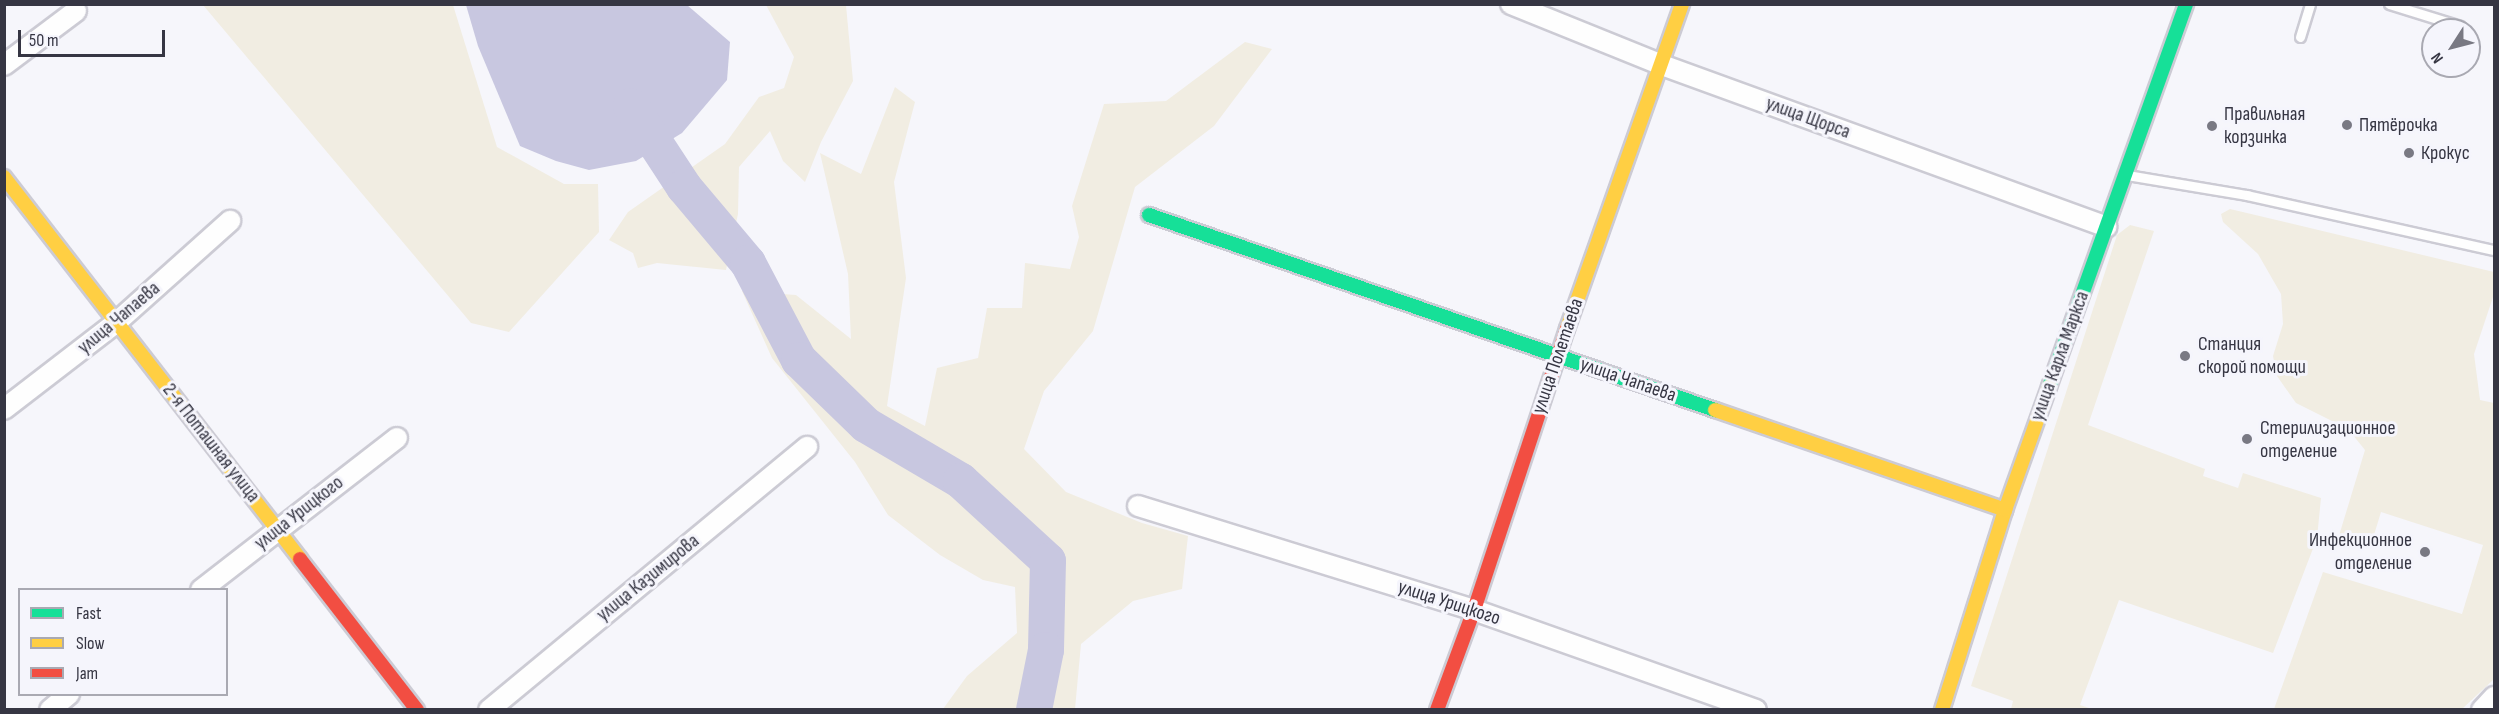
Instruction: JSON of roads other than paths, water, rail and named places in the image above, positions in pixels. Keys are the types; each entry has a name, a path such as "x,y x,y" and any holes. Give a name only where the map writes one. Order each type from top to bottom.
{"street":[{"name":"улица Щорса","path":"1511,4 1662,65 2106,227"},
{"name":"улица Полетаева","path":"1437,710 1474,610 1557,356 1682,4"},
{"name":"улица Карла Маркса","path":"1942,710 2005,510 2186,4"},
{"path":"4,65 76,10"},
{"name":"2-я Поташная улица","path":"4,177 417,710"},
{"name":"улица Чапаева","path":"1149,215 2005,510"},
{"name":"улица Чапаева","path":"4,409 117,322 230,222"},
{"name":"улица Урицкого","path":"203,588 397,438"},
{"name":"улица Казимирова","path":"489,710 807,447"},
{"name":"улица Урицкого","path":"1138,506 1474,610 1756,710"},
{"path":"50,710 67,696"},
{"path":"2482,710 2494,697"}],"lane":[{"path":"2300,37 2310,4"},
{"path":"2389,4 2434,18"},
{"path":"2125,174 2247,195 2494,250"}],"water":[{"path":"466,5 687,5 730,42 727,80 682,133 636,161 589,170 556,161 520,146 478,46"}],"waterway":[{"path":"631,106 684,187 748,263 799,360 866,425 961,481 1048,561 1046,650 1034,710"}],"place":[{"name":"Пятёрочка","path":"2347,125"},
{"name":"Правильная корзинка","path":"2212,126"},
{"name":"Крокус","path":"2409,153"},
{"name":"Станция скорой помощи","path":"2185,356"},
{"name":"Стерилизационное отделение","path":"2247,439"},
{"name":"Инфекционное отделение","path":"2425,552"}]}
